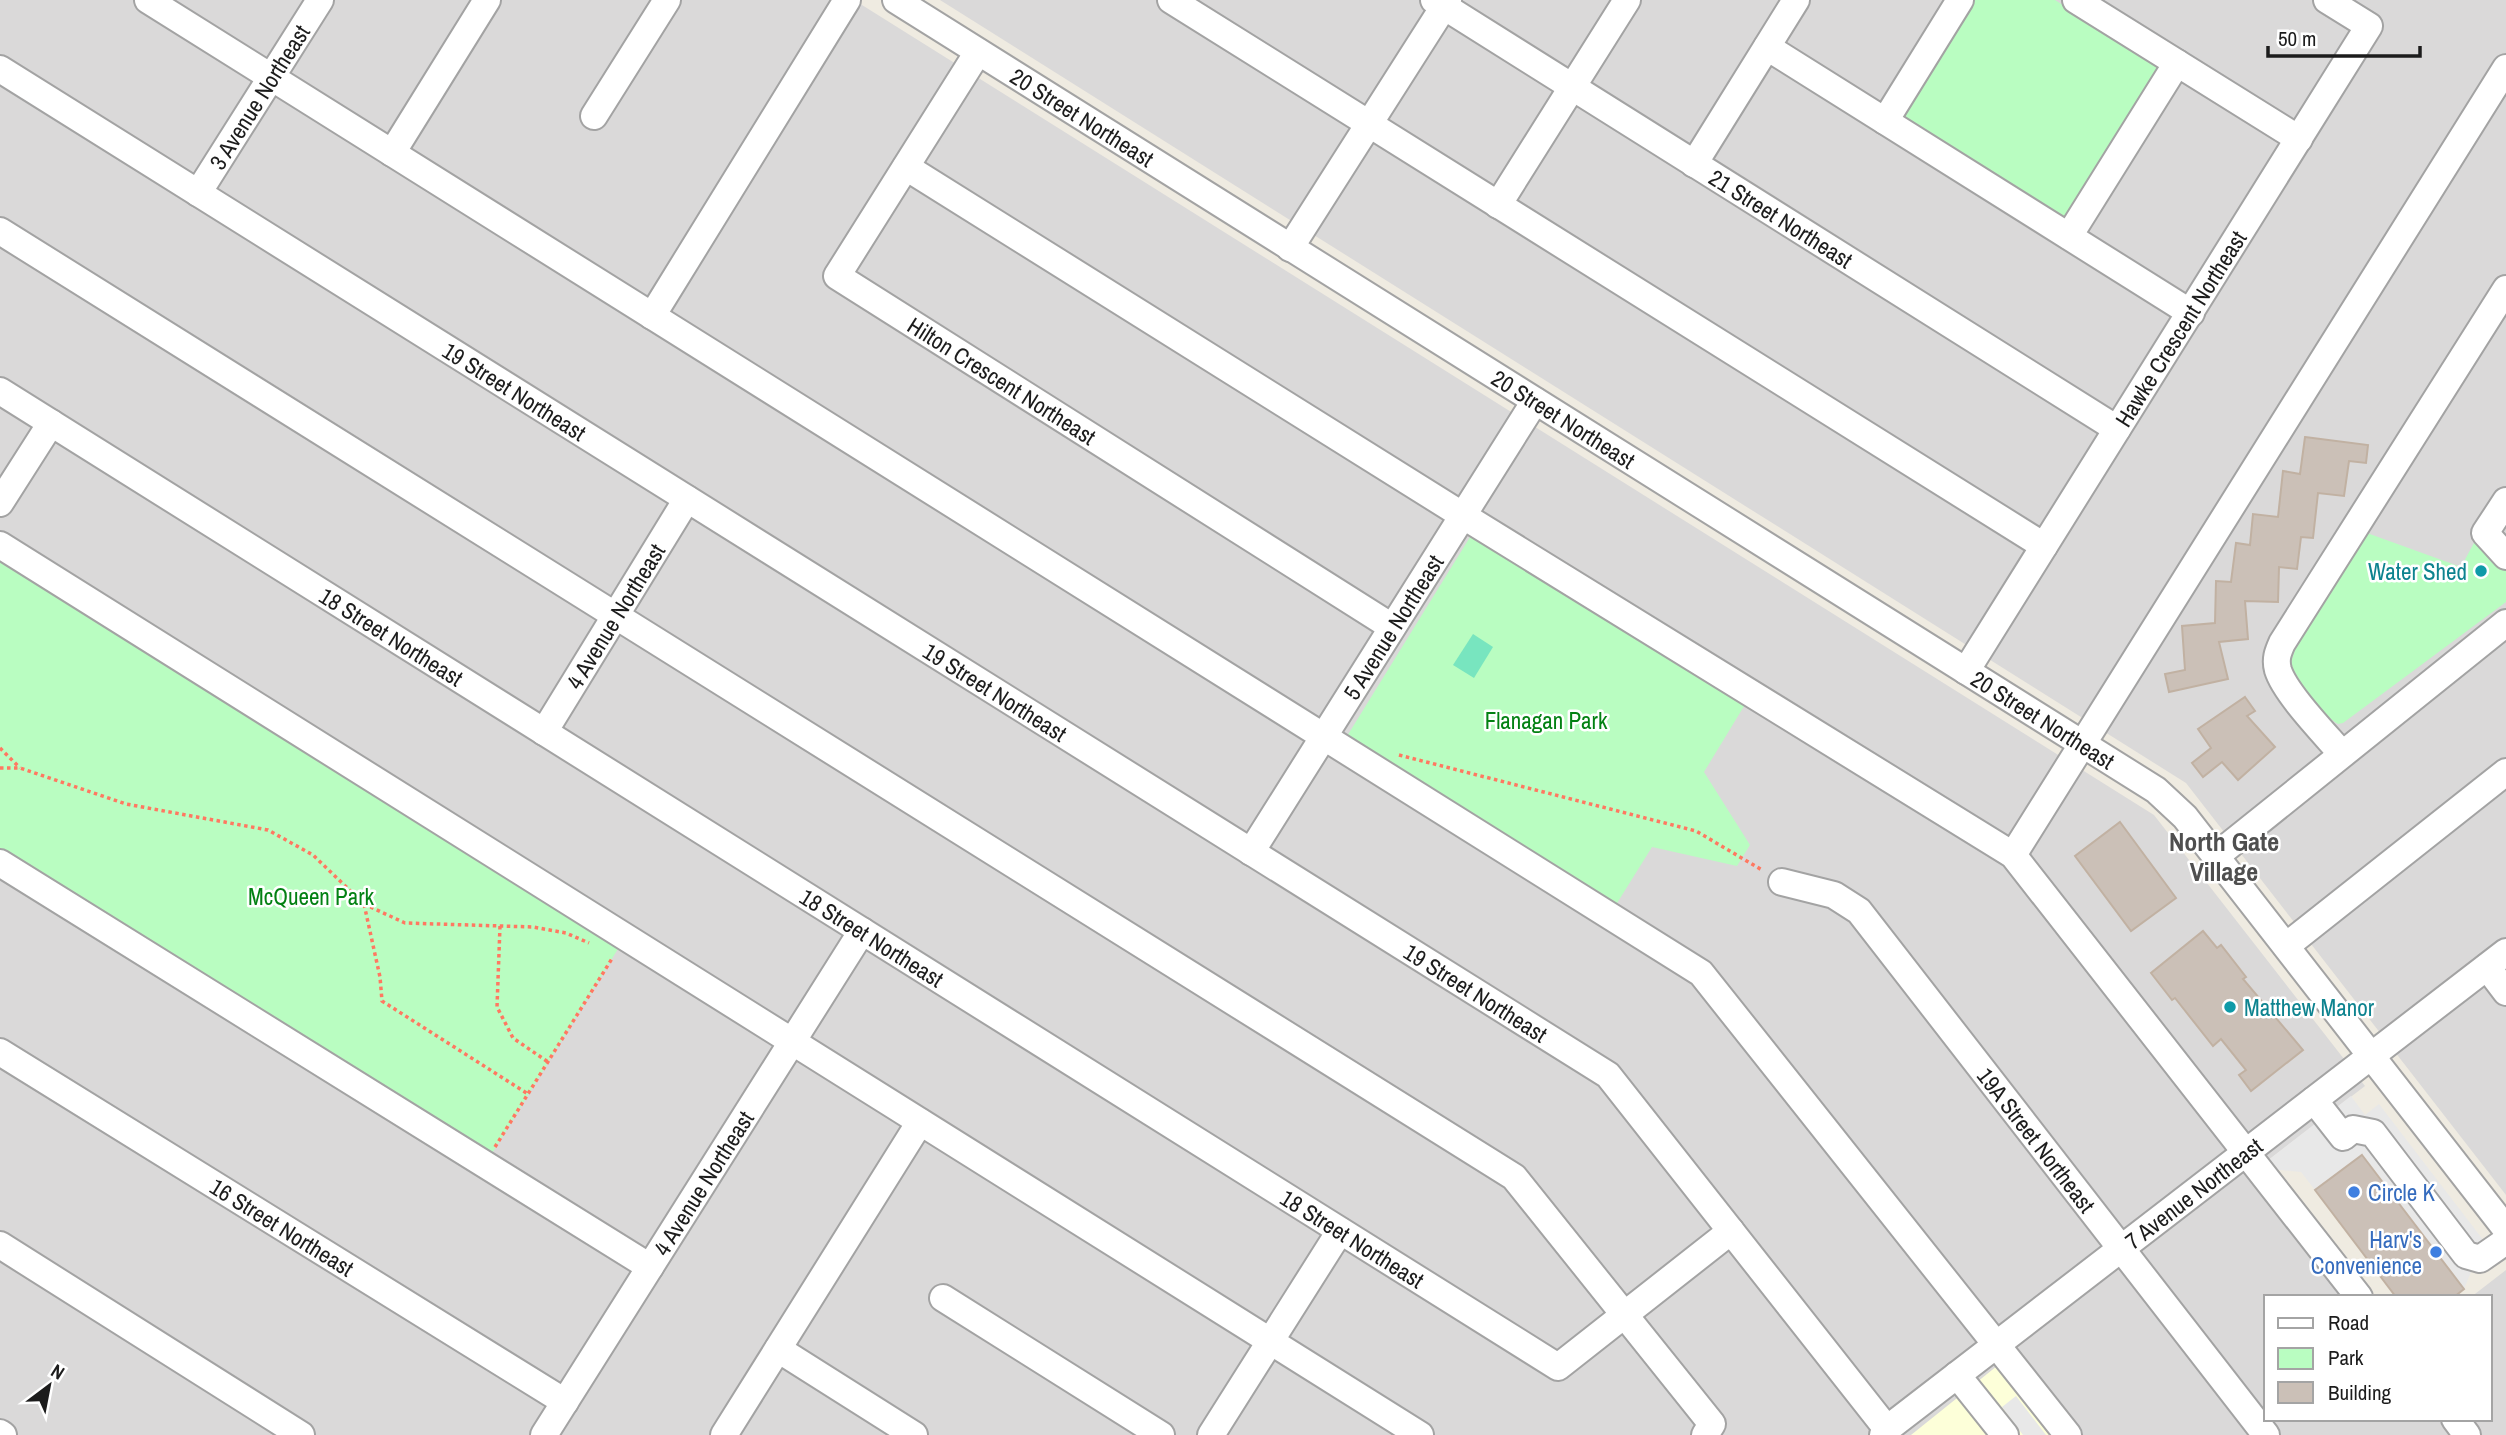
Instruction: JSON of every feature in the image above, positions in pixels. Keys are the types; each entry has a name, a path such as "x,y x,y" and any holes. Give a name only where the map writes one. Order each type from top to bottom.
{"street":[{"path":"149,0 1701,973 2068,1435"},
{"name":"3 Avenue Northeast","path":"198,193 320,0"},
{"path":"392,153 486,0"},
{"path":"594,116 667,0"},
{"path":"652,316 847,0"},
{"name":"20 Street Northeast","path":"896,0 2156,790 2185,817 2506,1229"},
{"path":"1171,0 2045,547"},
{"path":"1498,205 1628,0"},
{"path":"1695,164 1796,0"},
{"path":"1885,121 1960,0"},
{"path":"2076,0 2299,139"},
{"name":"Hawke Crescent Northeast","path":"1966,671 2369,26 2328,0"},
{"path":"1290,248 1442,2"},
{"name":"21 Street Northeast","path":"1442,2 1572,87 2117,429"},
{"path":"1767,47 2191,313"},
{"name":"Hilton Crescent Northeast","path":"978,52 836,276 1392,627"},
{"path":"2069,236 2177,63"},
{"path":"2013,855 2506,68"},
{"name":"19 Street Northeast","path":"0,69 1608,1075 1885,1432"},
{"path":"906,167 2013,855 2357,1295"},
{"path":"0,231 1514,1177 1712,1424 1705,1435"},
{"path":"2342,754 2283,682 2277,668 2277,655 2282,643 2506,289"},
{"name":"18 Street Northeast","path":"0,391 1558,1367 1731,1231"},
{"name":"5 Avenue Northeast","path":"1251,852 1535,401"},
{"path":"0,503 51,423"},
{"name":"4 Avenue Northeast","path":"544,732 687,499"},
{"path":"2506,501 2485,533 2506,556"},
{"path":"0,545 1420,1435"},
{"path":"2216,856 2506,623"},
{"path":"2286,946 2506,772"},
{"path":"0,863 650,1267"},
{"name":"19A Street Northeast","path":"1782,882 1834,895 1859,911 2266,1435"},
{"name":"4 Avenue Northeast","path":"544,1435 862,931"},
{"path":"2496,960 2506,992"},
{"name":"7 Avenue Northeast","path":"1885,1432 2496,960"},
{"name":"16 Street Northeast","path":"0,1052 565,1402"},
{"path":"2314,1100 2343,1137 2353,1129 2373,1133 2466,1255 2480,1259 2506,1241"},
{"path":"2384,1148 2421,1120"},
{"path":"724,1435 920,1122"},
{"path":"1211,1435 1340,1231"},
{"path":"0,1245 301,1435"},
{"path":"943,1298 1161,1435"},
{"path":"778,1349 915,1435"},
{"path":"1957,1375 1995,1432"}],"path":[{"path":"0,748 20,768"},
{"path":"1391,753 1696,831 1782,882"},
{"path":"0,768 20,768 126,804 268,830 313,855 364,904 405,923 533,927 566,933 590,944"},
{"path":"364,904 380,977 382,1001 528,1094"},
{"path":"500,926 497,1007 513,1038 548,1062"},
{"path":"491,1154 615,954"}],"shaded area":[{"path":"0,0 854,0 2154,815 2365,1086 2258,1168 2357,1295 2264,1295 2264,1421 2492,1421 2492,1295 2474,1295 2506,1270 2506,1435 0,1435"},
{"path":"940,0 2506,0 2506,1195 2186,783"},
{"path":"2351,1096 2365,1115 2379,1104 2484,1241 2464,1289 2362,1155 2315,1190 2301,1172 2258,1168"},
{"path":"1997,1366 2049,1435 1911,1435"},
{"path":"2016,1396 2046,1435 2023,1435 2002,1407"}],"green space":[{"path":"1972,0 2055,0 2161,68 2063,221 1899,116"},
{"name":"Flanagan Park","path":"1475,529 1749,698 1704,772 1750,845 1737,866 1652,847 1614,908 1344,741"},
{"path":"2367,533 2461,567 2475,541 2506,569 2506,602 2343,723 2338,724 2310,696 2291,662 2295,650"},
{"name":"McQueen Park","path":"0,555 621,944 491,1155 0,848"},
{"path":"1473,634 1493,647 1474,678 1453,665"}],"building":[{"path":"2305,437 2368,445 2366,463 2349,461 2344,496 2318,493 2313,538 2301,537 2297,569 2279,567 2278,602 2245,601 2248,639 2219,642 2228,679 2169,692 2165,674 2185,670 2182,626 2215,623 2216,581 2231,582 2236,543 2250,545 2253,514 2278,517 2283,471 2300,474"},
{"path":"2245,697 2255,711 2247,716 2275,747 2238,780 2222,762 2203,777 2192,763 2211,748 2198,729"},
{"path":"2120,822 2176,898 2131,931 2075,856"},
{"name":"Matthew Manor","path":"2203,931 2217,948 2221,945 2246,977 2243,979 2303,1050 2251,1091 2239,1075 2246,1070 2221,1039 2213,1046 2175,998 2172,1000 2151,973"},
{"path":"2362,1155 2464,1289 2456,1295 2394,1295 2315,1190"}],"place":[{"name":"Water Shed","path":"2481,571"},
{"name":"Matthew Manor","path":"2230,1007"},
{"name":"Circle K","path":"2354,1192"},
{"name":"Harv's Convenience","path":"2436,1252"}],"district":[{"name":"North Gate Village","path":"2224,856"}]}
